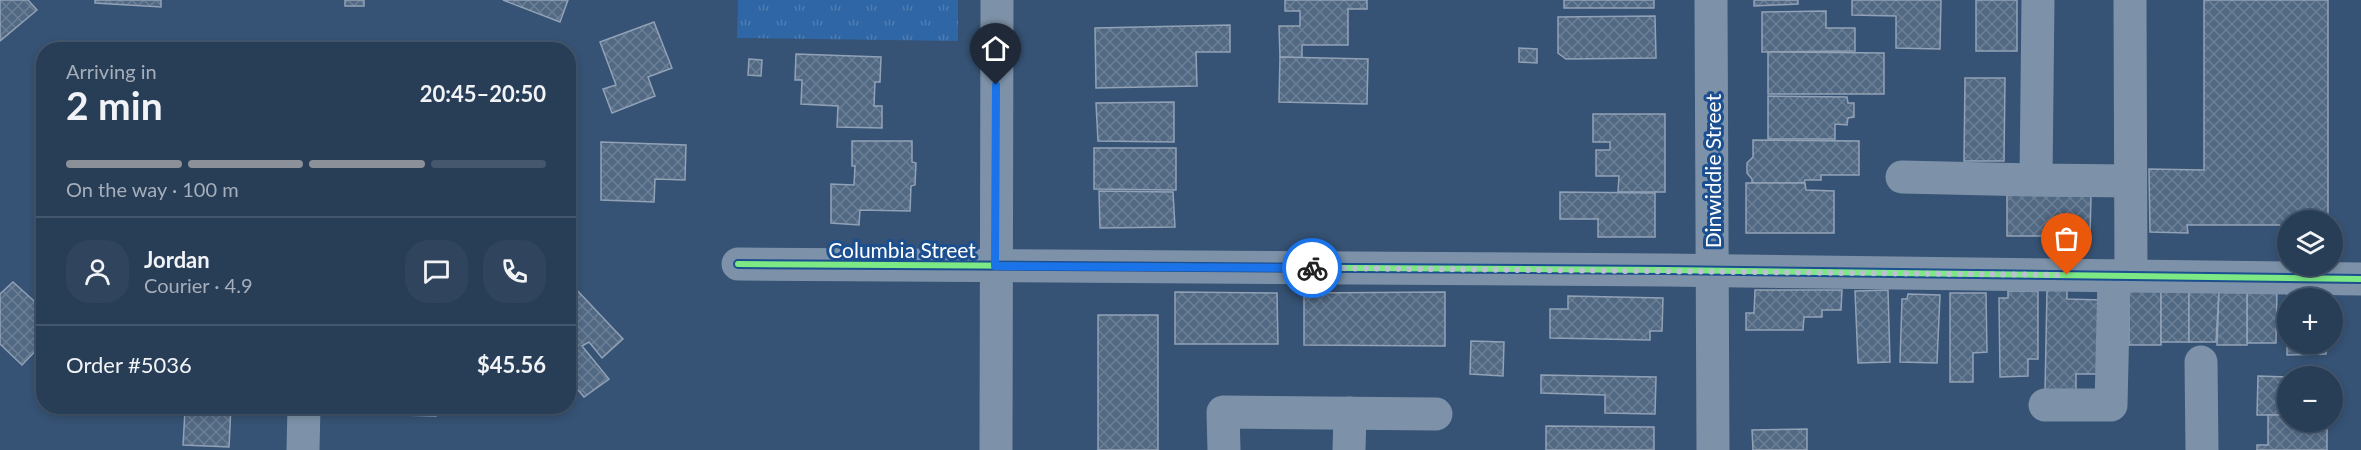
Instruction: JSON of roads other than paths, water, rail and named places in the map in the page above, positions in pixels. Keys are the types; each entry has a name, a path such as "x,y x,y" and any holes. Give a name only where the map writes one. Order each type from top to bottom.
{"street":[{"path":"996,450 997,0"},
{"name":"Dinwiddie Street","path":"1711,0 1713,450"},
{"path":"2036,180 2038,0"},
{"path":"2045,405 2111,405 2130,181 2130,0"},
{"path":"1902,177 2130,181"},
{"name":"Columbia Street","path":"738,264 1712,270 2361,279"},
{"path":"2201,362 2202,450"},
{"path":"1224,450 1223,412 1436,414"},
{"path":"1349,450 1350,413"},
{"path":"303,450 304,414"}]}
